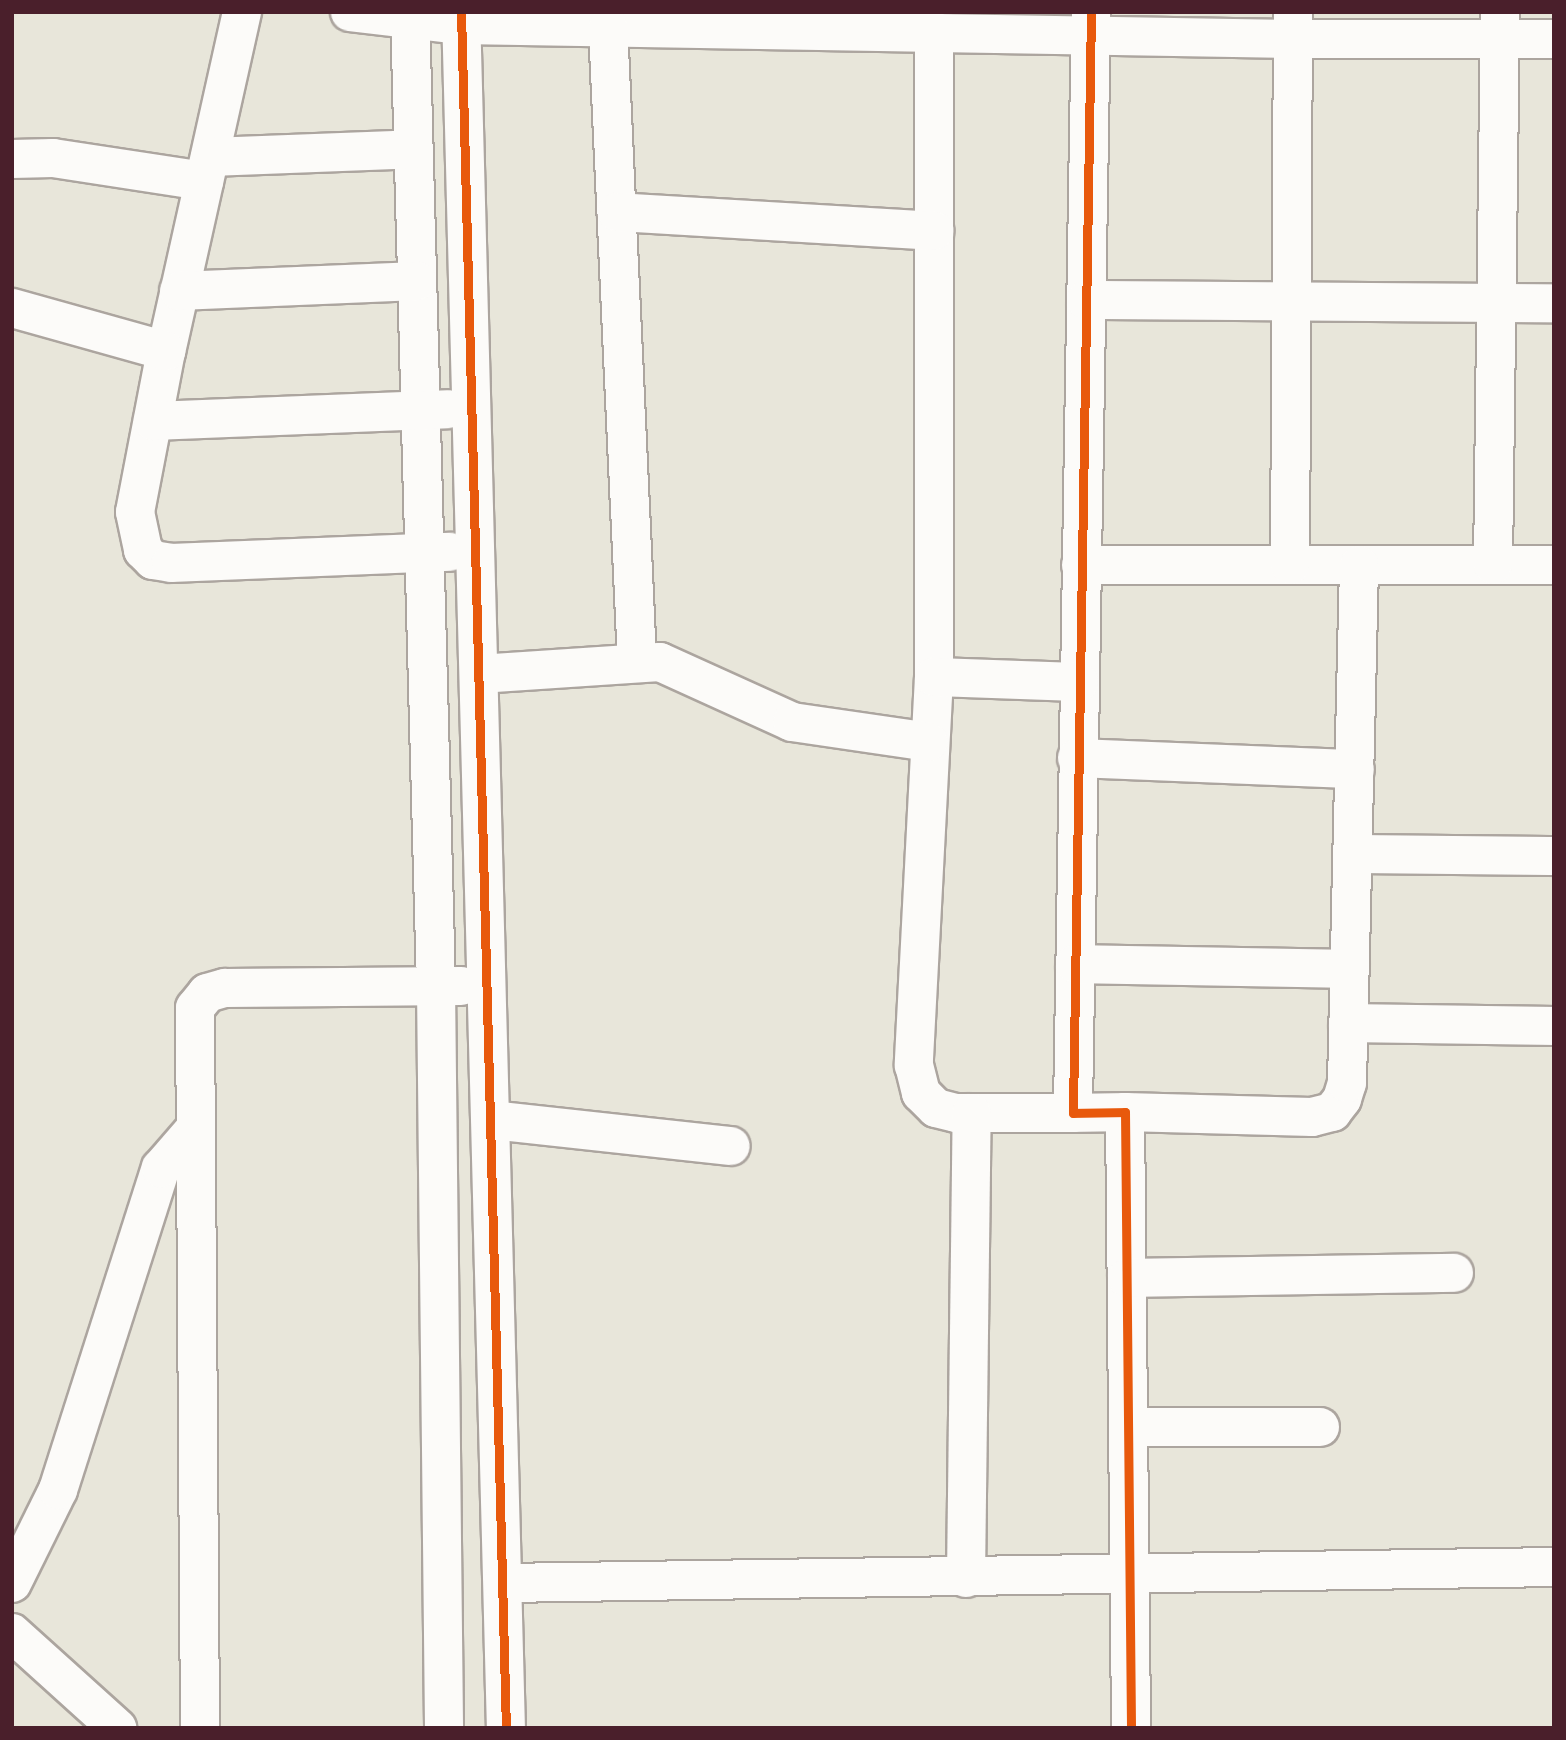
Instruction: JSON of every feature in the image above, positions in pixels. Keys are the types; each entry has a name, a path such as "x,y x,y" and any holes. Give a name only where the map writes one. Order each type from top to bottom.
{"street":[{"path":"242,12 166,351 135,512 143,550 153,560 475,552"},
{"path":"350,12 608,27 934,32 1091,23 1500,26 1554,39"},
{"path":"410,16 436,986 444,1728"},
{"path":"461,19 506,1728"},
{"path":"1073,1113 1091,23"},
{"path":"1290,565 1293,26"},
{"path":"1493,565 1500,26"},
{"path":"608,27 637,661"},
{"path":"934,32 934,677 914,1065 921,1093 936,1108 972,1113 1125,1112 1312,1117 1332,1112 1347,1083 1359,565"},
{"path":"12,159 53,158 207,169 414,149"},
{"path":"617,212 934,232"},
{"path":"179,291 418,281"},
{"path":"1086,299 1554,303"},
{"path":"12,308 166,351"},
{"path":"153,421 471,409"},
{"path":"1081,565 1554,565"},
{"path":"479,674 637,661 680,668 792,722 929,742"},
{"path":"934,677 1079,682"},
{"path":"1077,758 1355,769"},
{"path":"1353,854 1554,856"},
{"path":"1075,964 1350,969"},
{"path":"200,1728 192,1025 195,1007 207,993 225,988 487,986"},
{"path":"1348,1023 1554,1026"},
{"path":"1125,1112 1131,1728"},
{"path":"966,1578 972,1113"},
{"path":"491,1120 731,1146"},
{"path":"12,1583 58,1490 161,1168 193,1131"},
{"path":"438,1161 492,1160"},
{"path":"1127,1278 1454,1273"},
{"path":"440,1324 497,1323"},
{"path":"1128,1427 1320,1427"},
{"path":"503,1583 1129,1576 1554,1567"},
{"path":"15,1639 117,1728"},
{"path":"443,1644 504,1643"}],"cycle path":[{"path":"461,12 506,1728"},
{"path":"1091,12 1073,1113 1125,1112 1131,1728"}]}
